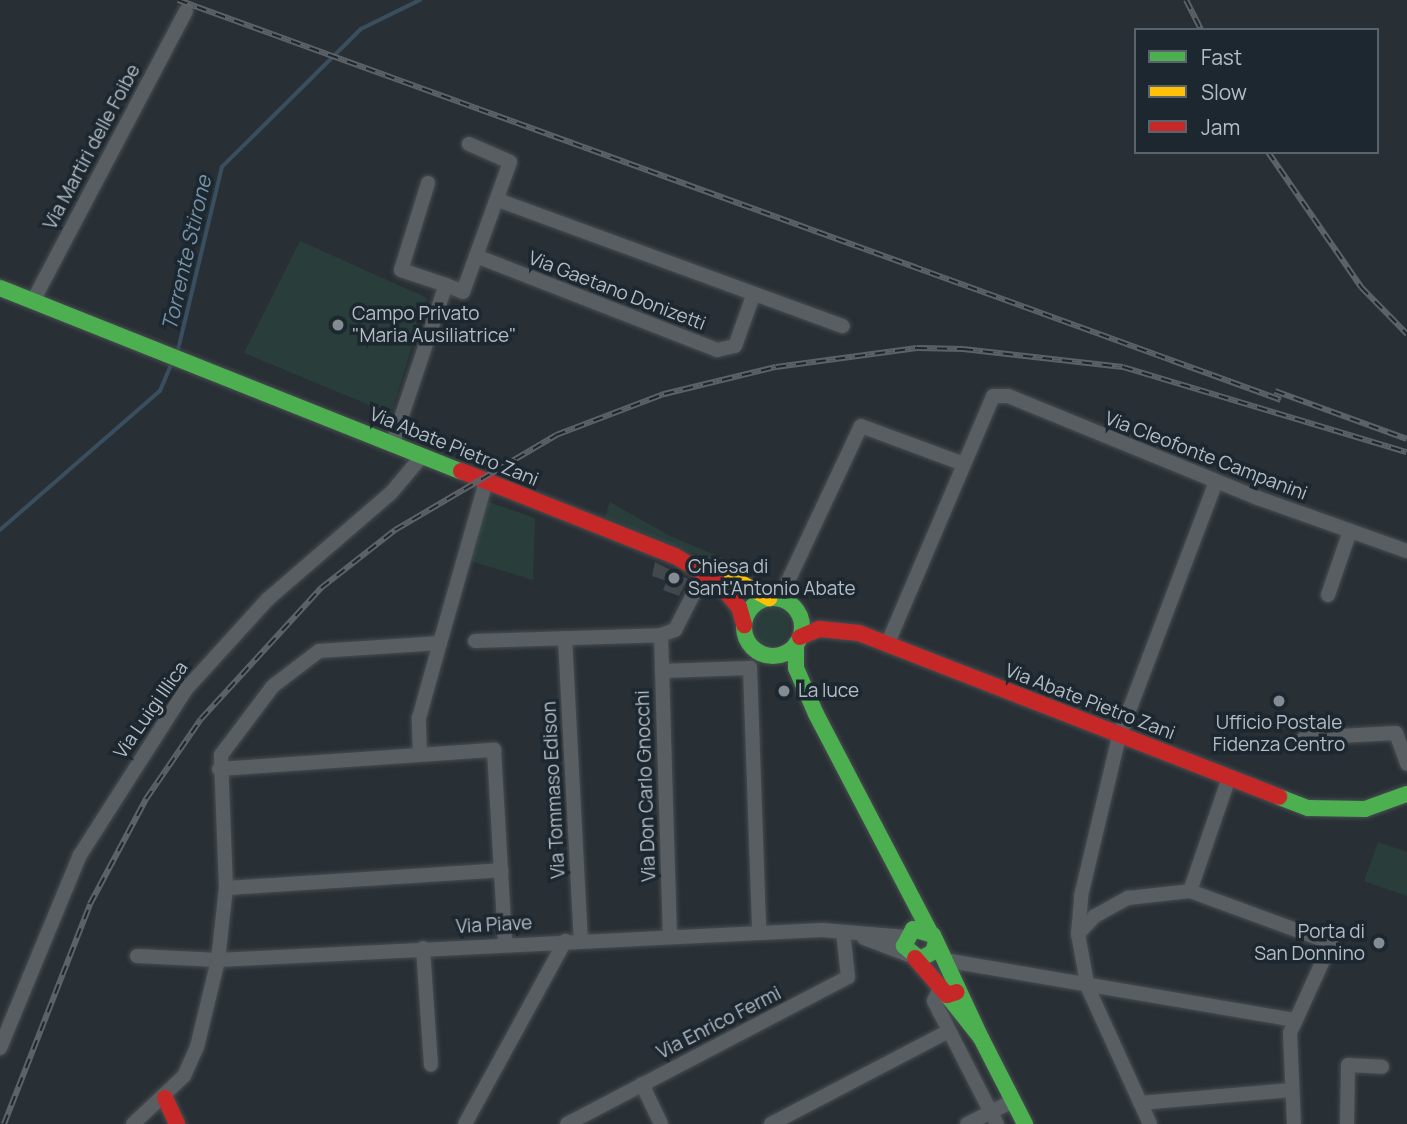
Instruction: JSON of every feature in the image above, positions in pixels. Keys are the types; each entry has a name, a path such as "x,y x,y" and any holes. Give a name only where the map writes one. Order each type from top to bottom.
{"main road":[{"name":"Via Abate Pietro Zani","path":"0,288 675,556 704,563 769,598"},
{"name":"Via Abate Pietro Zani","path":"675,556 717,581 739,607 744,625"},
{"path":"816,714 767,655 747,641 744,625 752,607 769,598 790,604 801,621 796,668 816,714 944,960 949,990"},
{"name":"Via Abate Pietro Zani","path":"790,604 1119,737 1308,808 1365,809 1407,794"},
{"name":"Via Abate Pietro Zani","path":"798,641 827,628 859,633"},
{"path":"767,655 783,654 798,641"},
{"path":"907,890 907,934 912,956 949,990 981,1038 1025,1124"},
{"path":"907,934 933,937"},
{"path":"912,956 929,956 933,937"},
{"path":"165,1098 177,1124"}],"street":[{"name":"Via Martiri delle Foibe","path":"33,302 186,11"},
{"path":"428,183 401,270 463,292 510,162 469,144"},
{"path":"498,200 753,296 843,326"},
{"name":"Via Gaetano Donizetti","path":"476,256 717,350 735,345 753,296"},
{"path":"392,445 446,285"},
{"name":"Via Cleofonte Campanini","path":"961,463 993,396 1008,396 1216,482 1407,551"},
{"path":"790,604 788,581 861,426 961,463 887,645"},
{"name":"Via Luigi Illica","path":"0,1048 80,855 187,688 268,599 391,494 422,456"},
{"path":"420,755 419,719 486,482"},
{"path":"1150,1124 1088,988 1078,934 1081,896 1119,737 1216,482"},
{"path":"1328,595 1350,531"},
{"path":"475,641 661,635 675,630 696,589"},
{"name":"Via Don Carlo Gnocchi","path":"661,635 670,936"},
{"name":"Via Tommaso Edison","path":"565,638 581,940"},
{"path":"133,1124 165,1098 197,1047 218,960 226,888 219,769 221,755 273,686 319,650 440,642"},
{"path":"662,671 750,668 759,932"},
{"path":"1304,738 1396,733 1407,764"},
{"path":"219,769 494,750 505,943"},
{"path":"1190,891 1228,778"},
{"path":"226,888 501,870"},
{"path":"1078,934 1095,916 1128,898 1190,891 1332,943 1294,1020 1291,1090 1294,1124"},
{"name":"Via Piave","path":"137,956 218,960 505,943 759,932 907,934"},
{"name":"Via Piave","path":"848,933 912,956"},
{"name":"Via Enrico Fermi","path":"567,1124 848,977 848,933"},
{"path":"465,1124 565,941"},
{"path":"423,948 431,1065"},
{"path":"944,960 1088,988 1294,1020"},
{"path":"994,1118 934,1001 969,971 1004,971"},
{"path":"771,1124 949,1031"},
{"path":"1346,1124 1348,1065 1382,1067"},
{"path":"642,1084 661,1124"},
{"path":"1140,1102 1291,1090"},
{"path":"967,1124 994,1118 1013,1101"}],"green space":[{"name":"Campo Privato \"Maria Ausiliatrice\"","path":"300,241 427,298 391,414 244,353"},
{"path":"485,501 535,518 533,580 468,560"},
{"path":"610,502 668,535 750,570 743,579 718,563 605,517"},
{"path":"771,607 784,613 790,626 784,639 771,645 758,639 752,626 758,613"},
{"path":"1378,842 1407,852 1407,896 1364,881"}],"building":[{"name":"Chiesa di Sant'Antonio Abate","path":"655,562 688,579 679,596 663,590 667,581 652,576"}],"waterway":[{"name":"Torrente Stirone","path":"178,350 222,167 361,29 420,0"},
{"name":"Torrente Stirone","path":"0,530 160,391 172,363"}],"railway":[{"path":"178,0 1281,400"},
{"path":"1186,0 1200,28"},
{"path":"1269,154 1361,287 1407,334"},
{"path":"4,1124 90,904 146,799 201,719 321,588 395,530 556,435 664,394 776,367 917,348 963,349 1123,367 1407,452"},
{"path":"1275,391 1407,439"}],"traffic: fast":[{"path":"0,288 461,471"},
{"path":"773,598 789,603 797,611 802,627 797,643 789,651 773,656 757,651 749,643 744,627 749,611 757,603 773,598"},
{"path":"796,644 796,668 816,714 930,932"},
{"path":"1279,797 1308,808 1365,809 1407,794"},
{"path":"936,942 933,952 920,959 904,946 913,929 933,935 981,1038"},
{"path":"947,995 981,1038 1025,1124"}],"traffic: slow":[{"path":"713,568 769,598"}],"traffic: jam":[{"path":"461,471 675,556 717,581 739,607 744,625"},
{"path":"800,637 819,629 859,633 1279,797"},
{"path":"915,958 947,995 957,992"},
{"path":"165,1098 177,1124"}],"place":[{"name":"Campo Privato \"Maria Ausiliatrice\"","path":"338,325"},
{"name":"Chiesa di Sant'Antonio Abate","path":"674,578"},
{"name":"La luce","path":"784,691"},
{"name":"Ufficio Postale Fidenza Centro","path":"1279,701"},
{"name":"Porta di San Donnino","path":"1379,943"}]}
